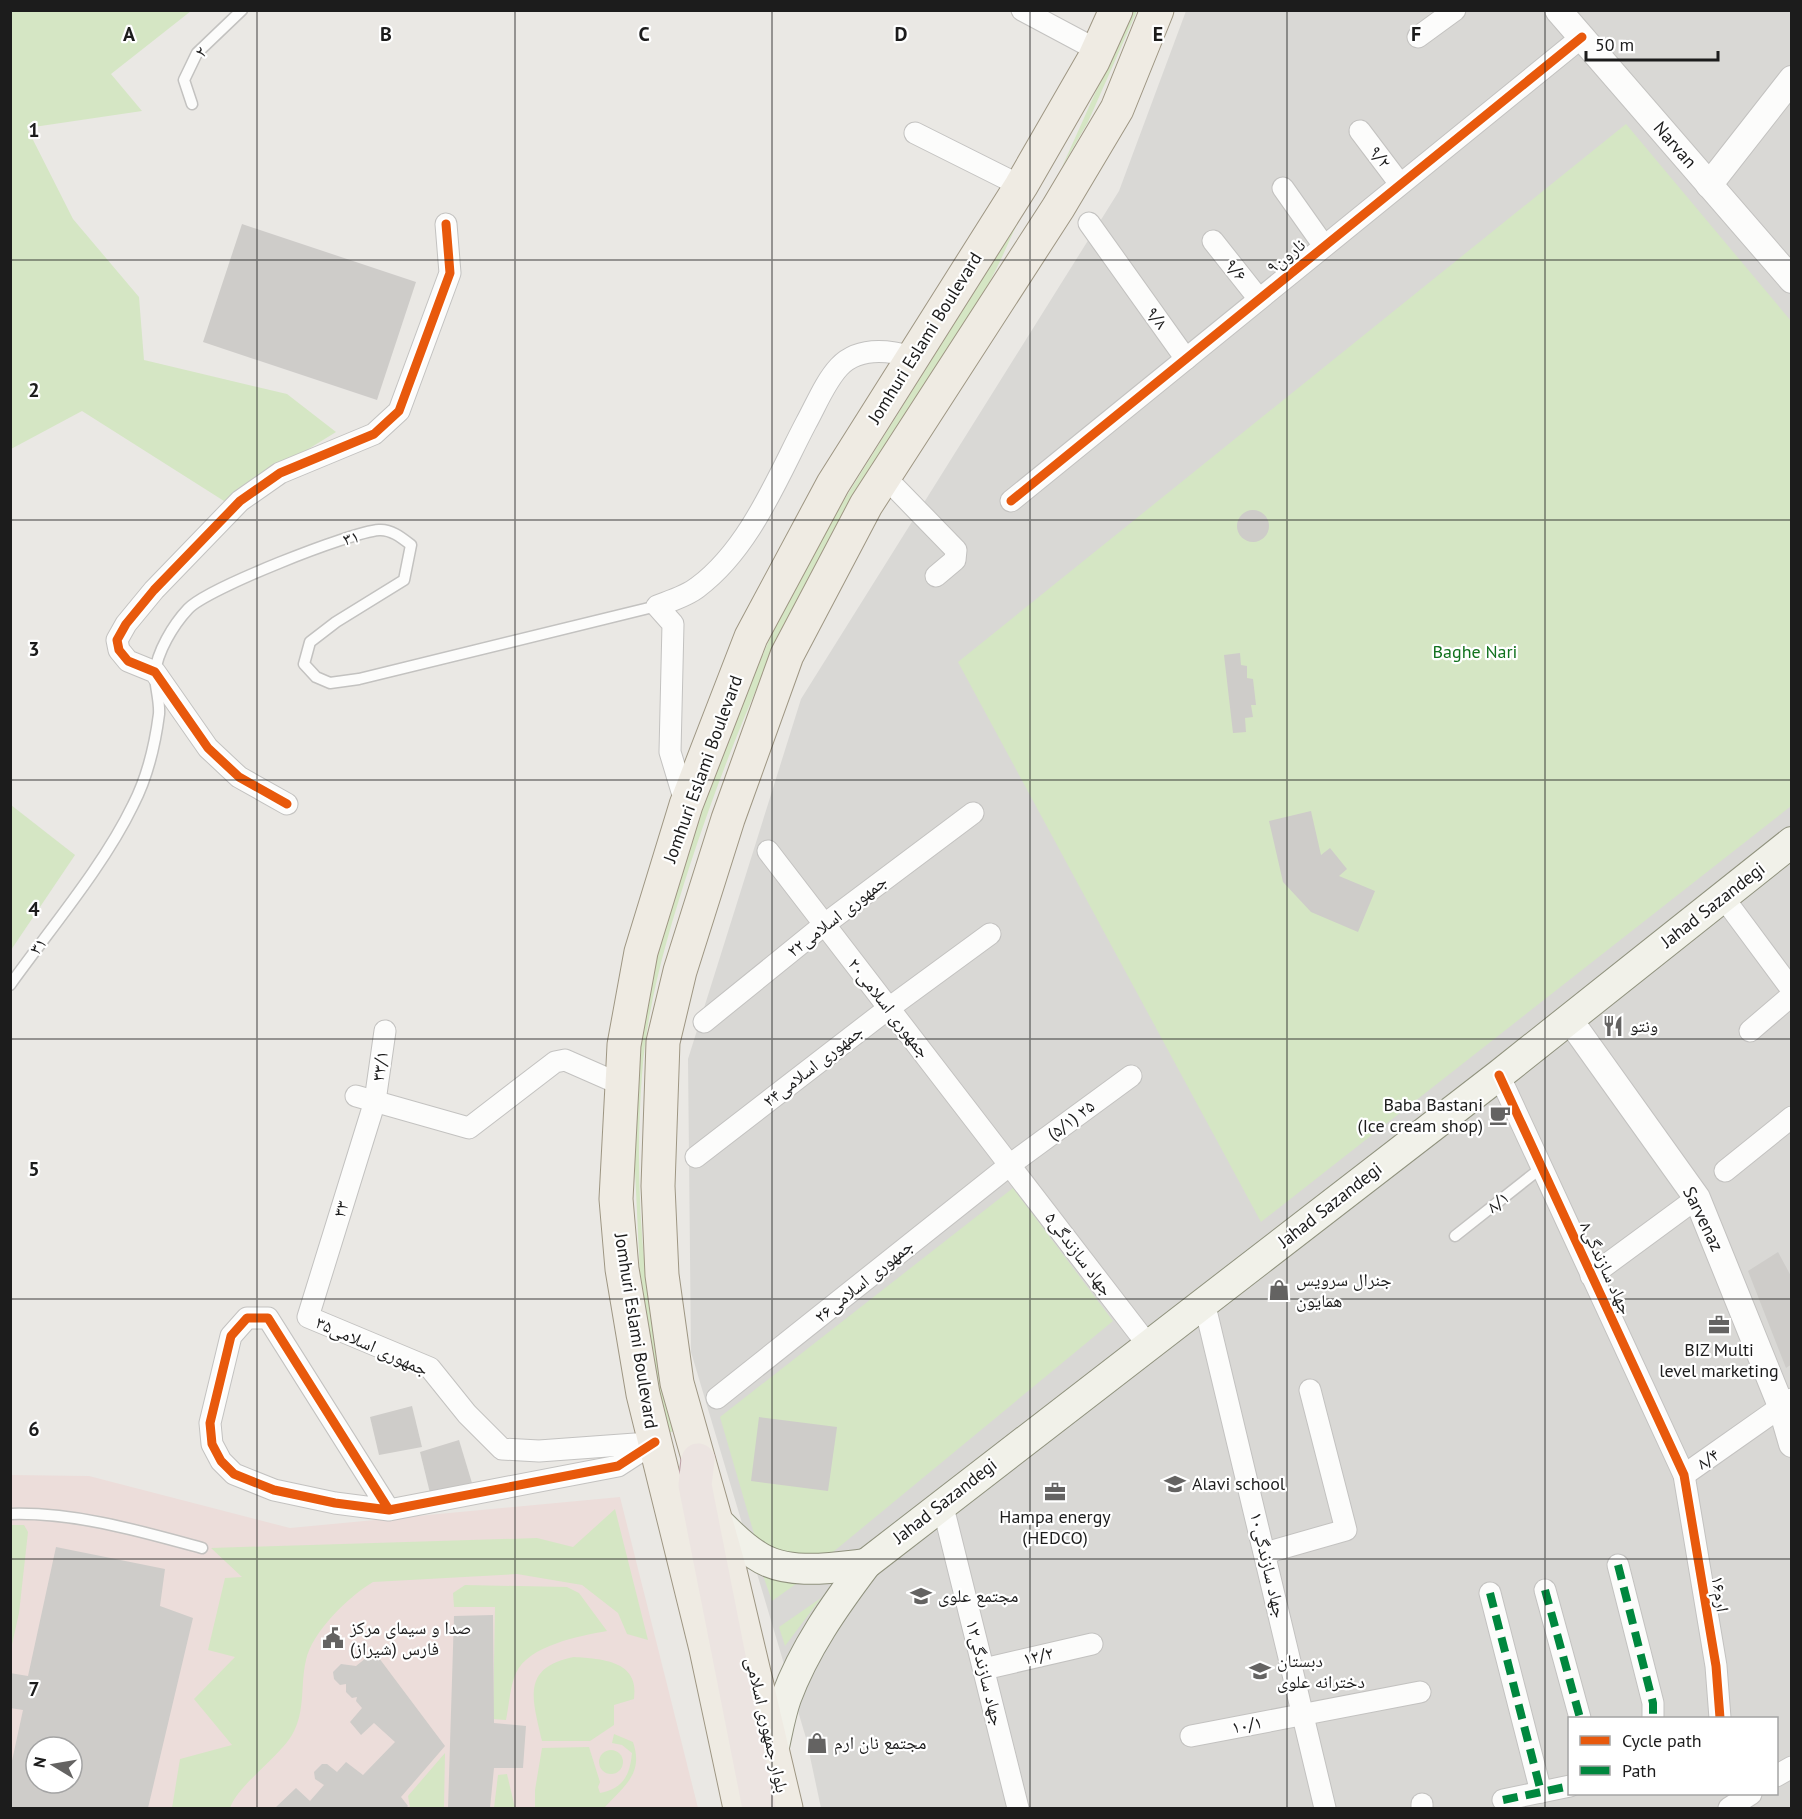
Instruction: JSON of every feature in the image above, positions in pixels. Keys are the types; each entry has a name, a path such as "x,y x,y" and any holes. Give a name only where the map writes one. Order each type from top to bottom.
{"highway":[{"path":"698,1460 695,1485 759,1809"}],"main road":[{"name":"Jomhuri Eslami Boulevard","path":"740,1809 706,1649 643,1394 622,1269 616,1199 621,1085 624,1045 641,952 686,805 751,637 833,484 1021,186 1097,51 1116,10"},
{"name":"Jomhuri Eslami Boulevard","path":"717,1521 677,1383 662,1275 657,1177 663,1042 680,971 728,819 787,655 866,505 1058,208 1116,109 1157,10"},
{"path":"1021,186 1058,208"},
{"name":"Jahad Sazandegi","path":"773,1751 786,1698 804,1659 832,1609 866,1564 942,1503 1499,1075 1791,842"},
{"path":"717,1521 751,1552 770,1562 824,1569 866,1564"},
{"name":"بلوار جمهوری اسلامی","path":"717,1521 786,1809"}],"street":[{"path":"1022,10 1097,51"},
{"path":"1418,38 1455,10"},
{"name":"Narvan","path":"1558,10 1791,280"},
{"name":"نارون۹","path":"1011,501 1582,38"},
{"path":"1710,185 1791,79"},
{"name":"۹/۲","path":"1360,131 1400,184"},
{"path":"915,133 1021,186"},
{"path":"1283,188 1324,246"},
{"name":"۹/۸","path":"1089,223 1186,359"},
{"path":"287,804 238,777 208,748 155,672 128,660 119,650 117,640 126,624 154,590 240,501 280,473 374,434 399,411 450,273 446,224"},
{"name":"۹/۶","path":"1213,241 1259,299"},
{"path":"686,805 670,752 673,624 657,606 697,588 719,569 744,536 819,398 840,366 865,351 896,352 912,357"},
{"path":"885,477 956,550 955,560 936,576"},
{"name":"جمهوری اسلامی۲۲","path":"704,1022 825,924 973,813"},
{"name":"جمهوری اسلامی۲۰","path":"768,851 1011,1164"},
{"path":"1723,897 1791,990"},
{"name":"جمهوری اسلامی۲۴","path":"696,1157 889,1008 990,934"},
{"path":"1750,1031 1791,995"},
{"name":"Sarvenaz","path":"1569,1019 1697,1198 1786,1403 1791,1444"},
{"name":"۳۳/۱","path":"365,1098 385,1031"},
{"path":"365,1098 469,1128 555,1062 565,1060 621,1085"},
{"name":"جهاد سازندگی۸","path":"1499,1075 1684,1475"},
{"name":"(۵/۱) ۲۵","path":"1011,1164 1131,1076"},
{"name":"۳۳","path":"308,1317 365,1098"},
{"path":"1725,1171 1791,1117"},
{"name":"جهاد سازندگی۵","path":"1011,1164 1148,1345"},
{"name":"جمهوری اسلامی۲۶","path":"717,1398 1011,1164"},
{"path":"1591,1276 1697,1198"},
{"name":"جهاد سازندگی۱۰","path":"1204,1302 1325,1809"},
{"name":"جمهوری اسلامی۳۵","path":"308,1317 430,1368 467,1414 502,1449 539,1451 655,1442"},
{"path":"389,1510 268,1318 247,1318 231,1336 210,1422 212,1444 221,1461 234,1474 274,1490 335,1503 389,1510 618,1466 655,1442"},
{"path":"1265,1553 1346,1530 1310,1390"},
{"name":"۸/۴","path":"1684,1475 1786,1403"},
{"name":"ارم۱۶","path":"1684,1475 1716,1666 1720,1717"},
{"name":"جهاد سازندگی۱۲","path":"942,1503 1018,1809"},
{"path":"1618,1565 1653,1703 1653,1717"},
{"path":"1545,1590 1579,1717"},
{"path":"1490,1593 1541,1792"},
{"name":"۱۲/۲","path":"984,1669 1092,1644"},
{"name":"۱۰/۱","path":"1191,1736 1420,1692"},
{"path":"1778,1775 1791,1767"},
{"path":"1503,1800 1568,1786"},
{"path":"1729,1808 1749,1795"}],"lane":[{"name":"۲","path":"192,104 184,80 197,53 242,10"},
{"name":"۳۱","path":"10,985 106,851 133,805 150,759 159,712 155,672 164,644 188,608 222,586 332,544 380,529 399,535 411,545 404,580 344,616 310,642 304,664 316,677 330,683 390,672 657,606"},
{"name":"۸/۱","path":"1455,1236 1541,1168"},
{"path":"10,1514 39,1513 138,1530 202,1548"}],"shaded area":[{"path":"1186,11 1791,11 1791,1808 821,1808 806,1738 691,1352 688,1059 801,699 1119,191"},
{"name":"صدا و سیمای مرکز فارس (شیراز)","path":"11,1475 89,1476 290,1528 620,1497 698,1808 11,1808"}],"green space":[{"path":"11,11 191,11 111,74 142,111 27,128 73,219 139,297 144,360 287,394 336,432 224,501 82,411 11,449"},
{"path":"1132,11 1137,11 1088,122 1062,167"},
{"name":"Baghe Nari","path":"1626,124 1791,321 1791,806 1261,1222 958,662"},
{"path":"1019,220 985,290 950,349 856,494 795,606 738,733 705,821 674,916 654,995 645,1048 639,1164 640,1210 649,1300 656,1345 676,1431 666,1433 641,1297 633,1128 634,1075 662,926 710,779 781,612 834,516"},
{"path":"11,805 75,855 11,950"},
{"path":"1013,1188 1113,1321 827,1557 759,1551 720,1417"},
{"path":"615,1509 648,1640 627,1634 618,1613 582,1585 517,1574 373,1582 343,1605 316,1638 306,1660 301,1707 292,1735 278,1753 241,1790 230,1808 172,1808 180,1759 232,1745 194,1699 235,1657 208,1650 225,1578 242,1577 211,1548 537,1538 573,1547"},
{"path":"11,1525 24,1525 28,1532 19,1613 11,1649"},
{"path":"759,1564 803,1579 772,1601"},
{"path":"465,1585 567,1587 579,1593 607,1631 556,1643 532,1655 523,1663 514,1678 506,1720 493,1719 495,1607 454,1607 453,1593"},
{"path":"821,1598 785,1646 779,1627"},
{"path":"574,1657 606,1661 625,1669 631,1676 634,1686 634,1699 614,1705 614,1725 590,1741 542,1741 534,1687 538,1677 545,1669 557,1662"},
{"path":"614,1734 633,1742 636,1763 630,1779 604,1808 535,1808 535,1790 542,1748 589,1747 600,1782 598,1787 600,1793 620,1784 627,1774 632,1753 622,1745 612,1743"},
{"path":"611,1750 620,1753 623,1762 620,1771 611,1774 602,1771 599,1762 602,1753"},
{"path":"445,1753 444,1808 410,1808 408,1796"},
{"path":"507,1774 515,1808 494,1808 498,1775"}],"building":[{"path":"242,224 416,282 377,400 203,342"},
{"path":"1253,510 1264,515 1269,526 1264,537 1253,542 1242,537 1237,526 1242,515"},
{"path":"1240,653 1241,665 1247,666 1247,678 1253,679 1256,705 1251,705 1253,717 1245,718 1246,732 1233,733 1224,655"},
{"path":"1311,811 1321,855 1330,848 1347,869 1339,876 1375,891 1358,932 1311,912 1283,882 1269,821"},
{"path":"1778,1252 1792,1278 1792,1364 1786,1368 1748,1271"},
{"path":"412,1406 422,1447 379,1455 370,1417"},
{"path":"759,1417 837,1427 828,1491 751,1481"},
{"path":"459,1440 472,1483 430,1493 420,1452"},
{"path":"56,1547 165,1569 160,1606 193,1618 148,1808 10,1808 10,1770 23,1710 10,1708 10,1673 28,1676"},
{"path":"493,1615 494,1723 526,1726 523,1768 494,1768 490,1808 448,1808 454,1616"},
{"path":"366,1658 379,1658 445,1746 401,1797 408,1806 406,1808 275,1808 296,1788 310,1801 324,1785 315,1779 314,1772 322,1764 327,1764 337,1772 346,1762 363,1775 395,1742 374,1723 361,1735 350,1722 362,1708 356,1701 357,1697 352,1698 346,1692 346,1684 340,1685 334,1679 333,1672 341,1664 356,1666"}],"marked path":[{"path":"1618,1565 1653,1703 1653,1717"},
{"path":"1545,1590 1580,1717"},
{"path":"1490,1593 1541,1792"},
{"path":"1503,1800 1568,1786"}],"cycle path":[{"path":"1011,501 1582,37"},
{"path":"287,804 239,777 208,748 155,672 128,661 119,650 117,640 126,624 154,590 240,501 280,473 374,434 399,411 450,273 446,224"},
{"path":"1499,1075 1684,1475 1716,1666 1720,1717"},
{"path":"389,1510 268,1318 247,1318 231,1336 210,1423 212,1444 221,1461 234,1474 274,1490 335,1503 389,1510 618,1466 655,1442"}],"place":[{"name":"ونتو","path":"1613,1026"},
{"name":"Baba Bastani (Ice cream shop)","path":"1500,1115"},
{"name":"جنرال سرویس همایون","path":"1279,1290"},
{"name":"BIZ Multi level marketing","path":"1719,1325"},
{"name":"Alavi school","path":"1175,1484"},
{"name":"Hampa energy (HEDCO)","path":"1055,1492"},
{"name":"مجتمع علوی","path":"921,1596"},
{"name":"صدا و سیمای مرکز فارس (شیراز)","path":"333,1638"},
{"name":"دبستان دخترانه علوی","path":"1260,1671"},
{"name":"مجتمع نان ارم","path":"817,1743"}]}
